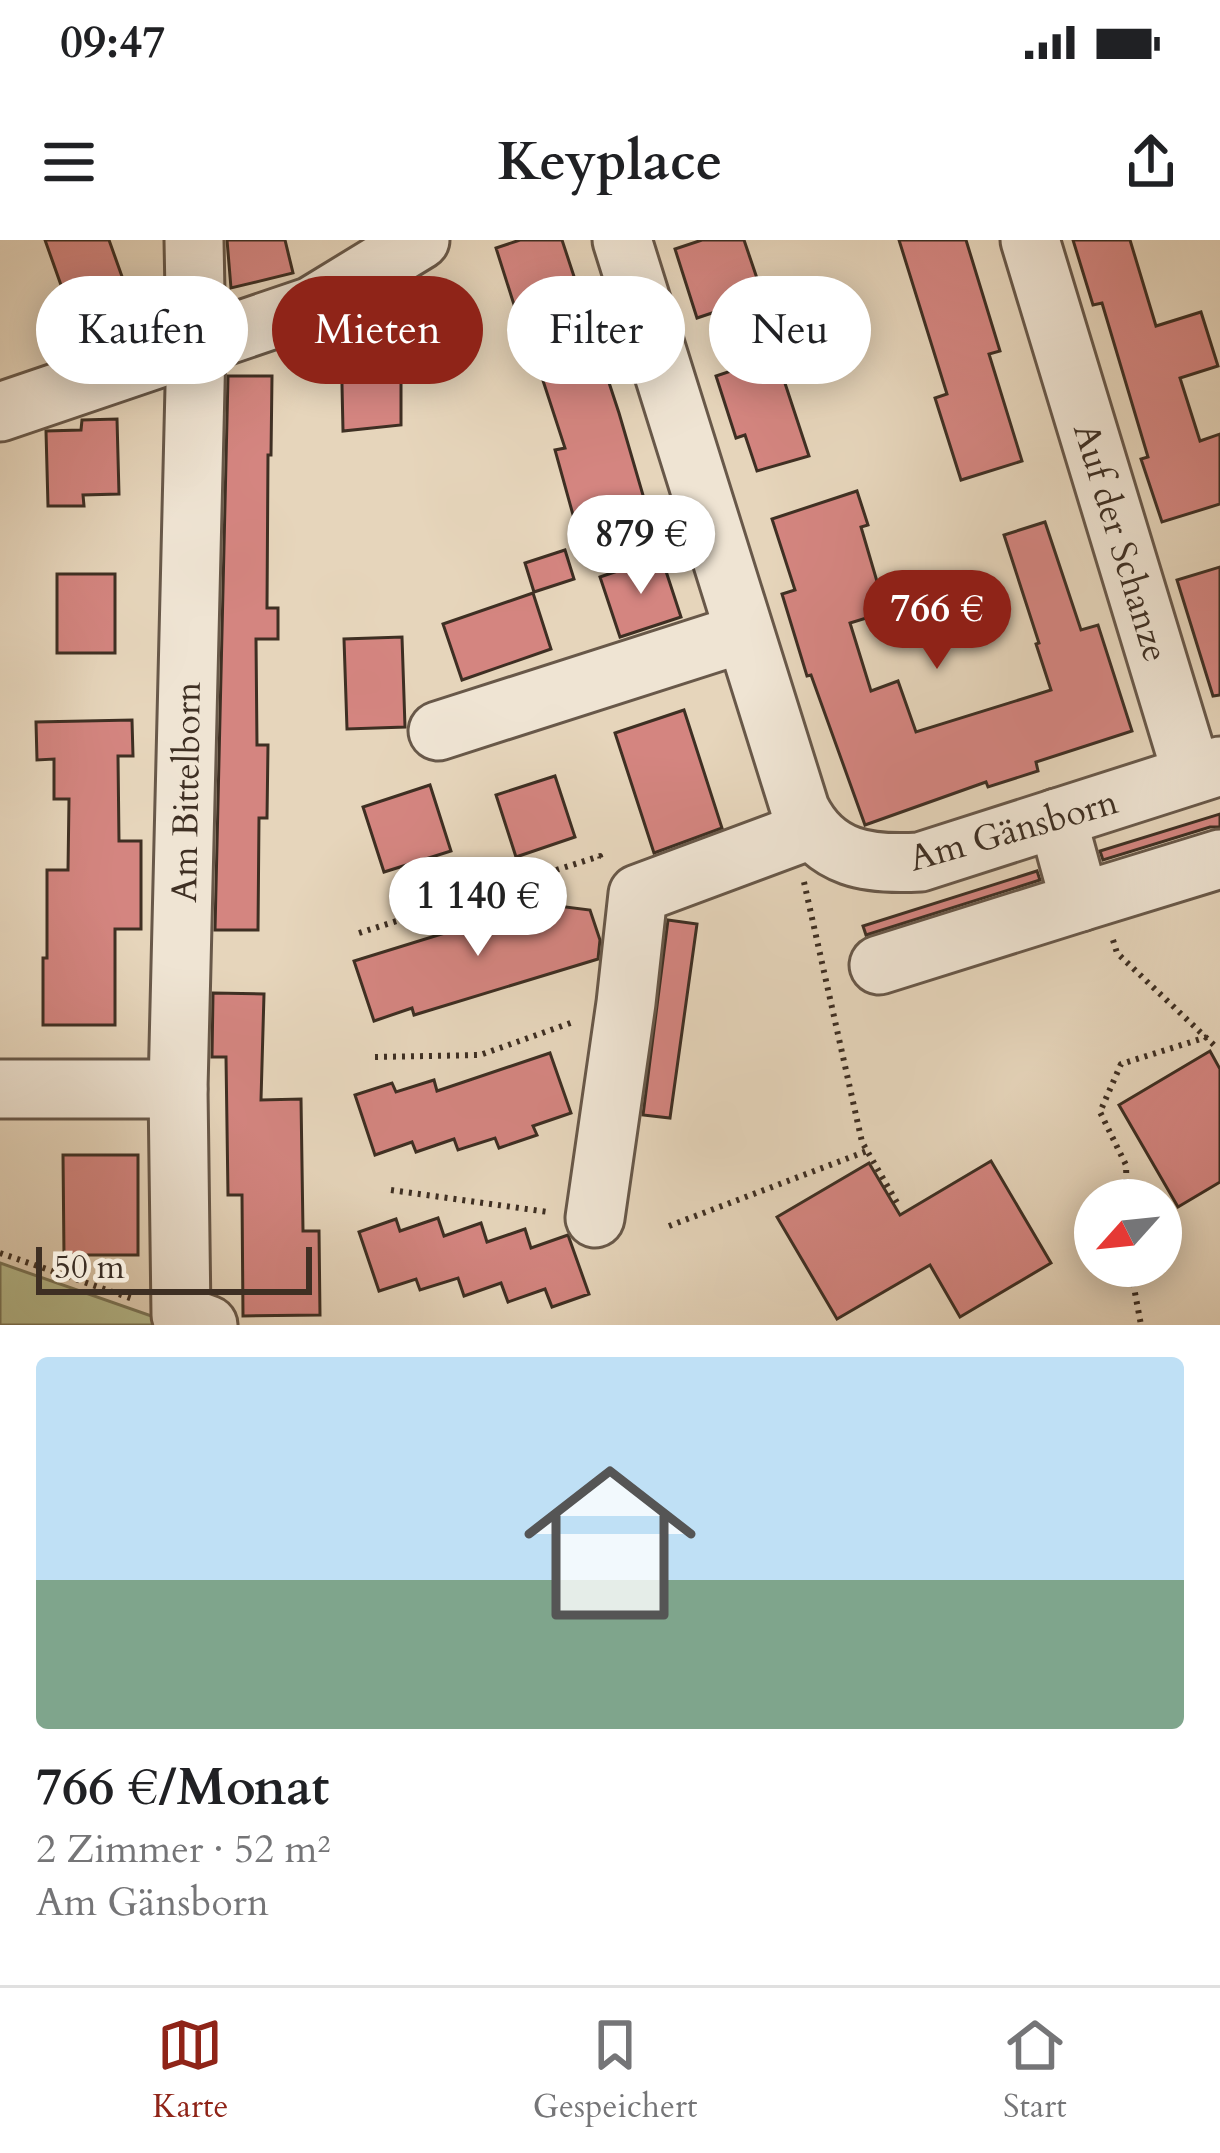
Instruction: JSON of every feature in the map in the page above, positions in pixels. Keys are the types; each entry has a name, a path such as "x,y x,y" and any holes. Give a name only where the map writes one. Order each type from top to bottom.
{"street":[{"name":"Am Bittelborn","path":"194,240 195,276"},
{"path":"248,328 312,306 420,240"},
{"path":"595,1218 638,894 807,852 800,809 622,240"},
{"name":"Auf der Schanze","path":"1030,240 1206,770"},
{"path":"0,412 83,384"},
{"name":"Am Bittelborn","path":"195,384 178,1089 195,1320"},
{"path":"438,731 743,632"},
{"name":"Am Gänsborn","path":"807,852 837,850 864,862 886,864 920,862 1206,770"},
{"path":"1066,815 1089,899"},
{"path":"879,965 1220,859"},
{"path":"0,1089 178,1089"}],"path":[{"path":"807,852 862,1142 899,1206"},
{"path":"359,933 600,856 615,902 638,894"},
{"path":"1089,899 1118,953 1216,1047"},
{"path":"375,1057 480,1055 626,1003"},
{"path":"1126,1179 1126,1166 1100,1112 1121,1064 1207,1037"},
{"path":"669,1226 867,1151"},
{"path":"391,1190 595,1218"},
{"path":"0,1253 195,1320"},
{"path":"1134,1287 1141,1325"}],"green space":[{"path":"0,1263 177,1325 0,1325"}],"building":[{"path":"45,240 109,240 122,276 58,276"},
{"path":"227,240 285,240 293,273 248,284 248,276 230,276"},
{"path":"520,240 562,240 574,276 507,276 507,283 496,248"},
{"path":"702,240 744,240 756,276 709,276 709,314 697,318 675,249"},
{"path":"899,240 966,240 1000,351 989,354 1022,461 961,480 935,398 947,394"},
{"path":"1073,240 1130,240 1156,326 1201,312 1218,366 1180,378 1200,441 1220,434 1220,504 1162,522 1141,459 1148,457 1102,303 1093,305"},
{"path":"248,376 272,376 267,608 278,608 278,639 256,639 257,745 268,745 267,818 259,818 258,930 215,930 228,384 248,384"},
{"path":"342,384 401,384 401,425 343,431"},
{"path":"544,384 609,384 645,502 575,522 555,450 565,448"},
{"path":"719,384 785,384 809,456 757,471 745,435 736,438"},
{"path":"117,419 119,494 83,495 84,506 48,506 46,431 81,430 82,420"},
{"path":"857,491 868,525 861,527 886,612 850,623 871,691 898,681 916,732 1051,690 1004,535 1045,522 1081,630 1098,625 1132,731 1036,762 1038,771 988,787 986,782 865,825 811,675 807,676 782,594 795,590 772,519"},
{"path":"565,550 574,579 534,592 525,563"},
{"path":"661,556 681,617 620,637 600,577"},
{"path":"1220,567 1220,695 1213,696 1177,580"},
{"path":"57,574 115,574 115,653 57,653"},
{"path":"533,593 551,649 462,680 443,624"},
{"path":"402,637 405,727 347,729 344,639"},
{"path":"684,710 722,828 654,853 615,733"},
{"path":"132,720 133,756 118,756 119,841 141,841 141,929 115,929 115,1025 43,1025 47,870 68,870 69,799 54,799 54,759 37,760 36,722"},
{"path":"555,776 575,837 516,857 496,795"},
{"path":"430,785 451,851 384,872 363,807"},
{"path":"1220,814 1220,827 1103,860 1100,851"},
{"path":"1037,871 1040,880 866,935 863,926"},
{"path":"545,902 548,909 590,910 600,940 598,959 414,1015 412,1008 374,1021 354,961"},
{"path":"668,920 697,924 670,1118 643,1115"},
{"path":"213,993 264,994 261,1100 301,1099 303,1231 319,1231 320,1315 243,1316 242,1195 228,1195 226,1057 212,1057"},
{"path":"1210,1051 1220,1069 1220,1182 1182,1205 1182,1179 1162,1179 1119,1105"},
{"path":"550,1053 571,1113 533,1126 537,1135 499,1148 495,1138 458,1150 454,1139 416,1152 412,1142 375,1155 355,1095 392,1083 396,1092 434,1080 437,1091"},
{"path":"63,1155 138,1155 138,1255 64,1255"},
{"path":"991,1161 1051,1263 960,1317 930,1265 837,1319 777,1217 869,1163 900,1215"},
{"path":"438,1218 444,1236 481,1223 487,1242 525,1229 531,1248 568,1235 589,1294 552,1307 545,1289 508,1302 501,1283 464,1296 458,1278 420,1290 416,1279 379,1291 359,1232 396,1219 400,1231"}]}
